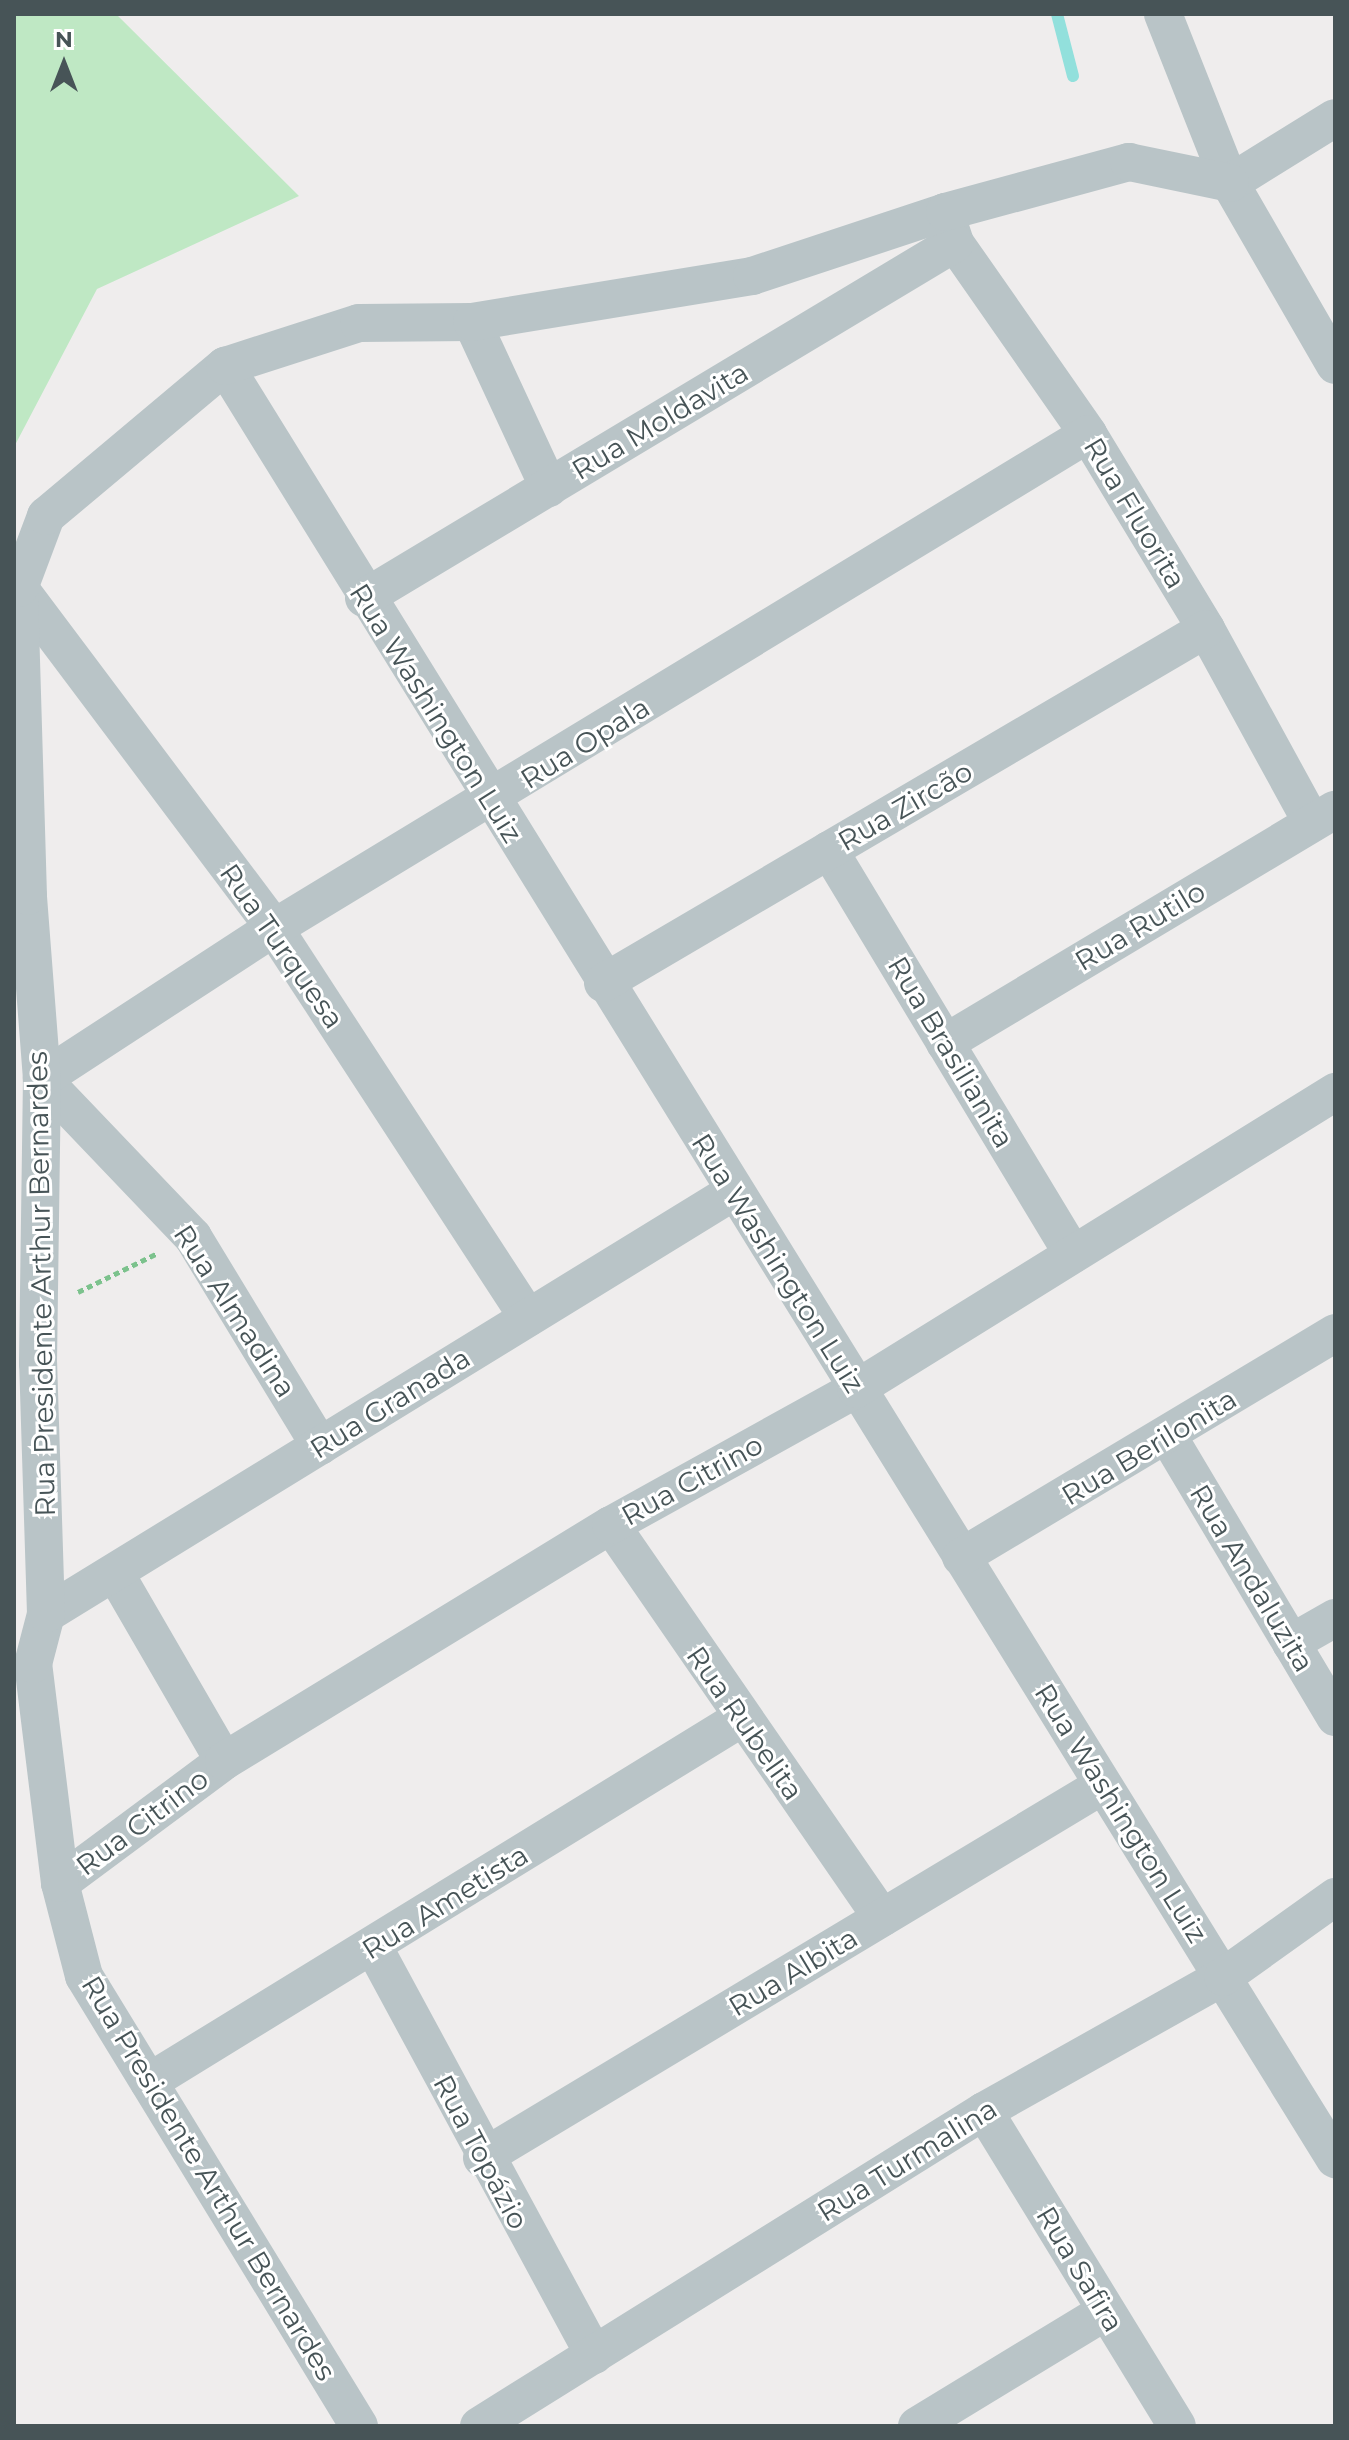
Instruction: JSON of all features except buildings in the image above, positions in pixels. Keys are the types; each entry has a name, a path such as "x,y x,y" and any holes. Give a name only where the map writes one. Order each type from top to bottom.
{"street":[{"path":"1163,14 1230,183 1322,314 1335,365"},
{"path":"1230,183 1335,118"},
{"name":"Rua Presidente Arthur Bernardes","path":"359,2426 84,1976 60,1883 33,1664 46,1614 40,1310 42,1079 28,896 19,588 46,516 225,366 359,323 472,322 752,276 950,228 1129,162 1230,183"},
{"name":"Rua Fluorita","path":"950,228 1088,434 1323,817"},
{"name":"Rua Moldavita","path":"364,598 549,488 950,228"},
{"path":"472,322 549,488"},
{"name":"Rua Washington Luiz","path":"225,366 364,598 1333,2151"},
{"name":"Rua Opala","path":"42,1079 274,928 491,801 1088,434"},
{"name":"Rua Turquesa","path":"19,588 274,928 528,1318"},
{"name":"Rua Zircão","path":"603,983 1206,629"},
{"name":"Rua Rutilo","path":"945,1043 1323,817"},
{"name":"Rua Brasilianita","path":"829,850 1073,1254"},
{"name":"Rua Almadina","path":"42,1079 193,1237 320,1446"},
{"name":"Rua Citrino","path":"60,1883 224,1761 611,1525 856,1389 1335,1092"},
{"name":"Rua Granada","path":"46,1614 733,1192"},
{"name":"Rua Berilonita","path":"961,1557 1169,1438 1335,1333"},
{"name":"Rua Andaluzita","path":"1169,1438 1335,1717"},
{"name":"Rua Rubelita","path":"611,1525 740,1719 882,1918"},
{"path":"115,1573 224,1761"},
{"path":"1291,1643 1335,1618"},
{"name":"Rua Ametista","path":"149,2082 740,1719"},
{"name":"Rua Albita","path":"482,2158 1103,1785"},
{"name":"Rua Turmalina","path":"479,2426 984,2111 1223,1977 1335,1897"},
{"name":"Rua Topázio","path":"373,1946 482,2158 594,2355"},
{"name":"Rua Safira","path":"984,2111 1177,2426"},
{"path":"917,2426 1106,2311"}],"path":[{"path":"40,1310 193,1237"}],"green space":[{"path":"14,14 116,14 299,196 97,289 14,447"}],"waterway":[{"path":"1057,14 1073,76"}]}
